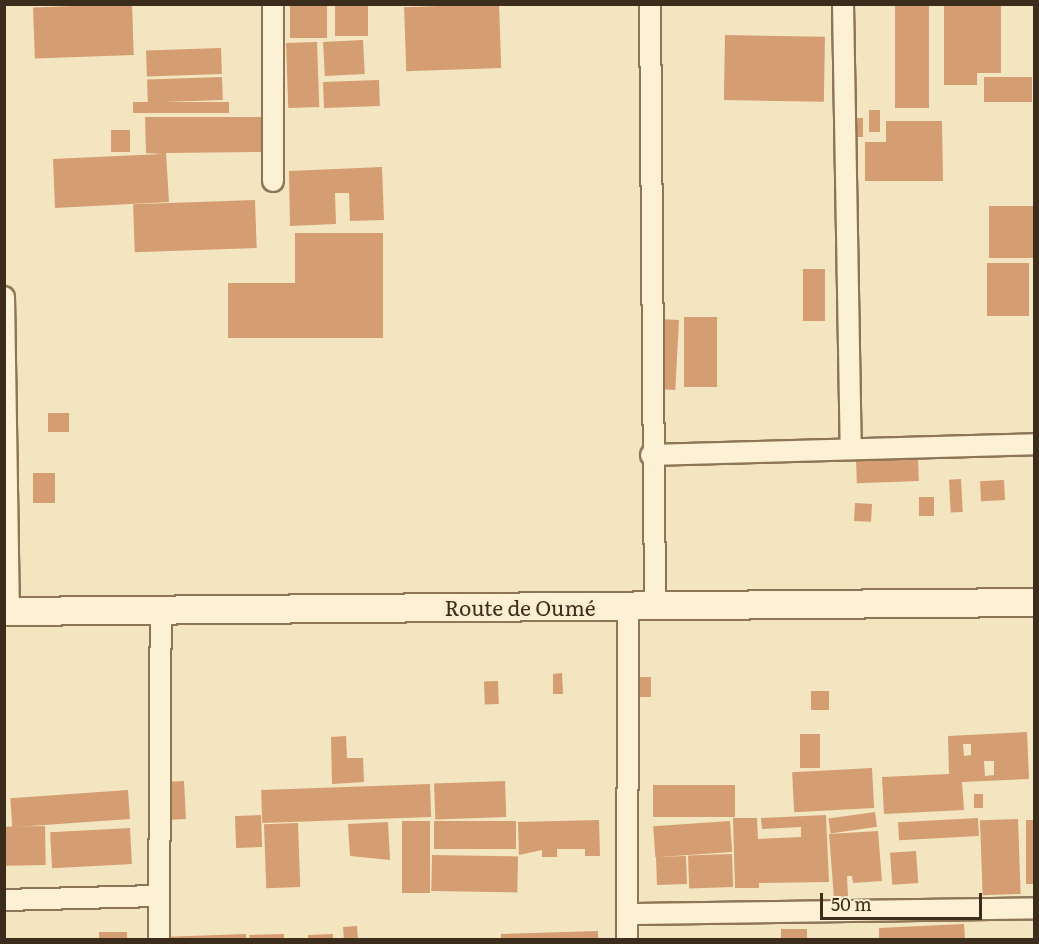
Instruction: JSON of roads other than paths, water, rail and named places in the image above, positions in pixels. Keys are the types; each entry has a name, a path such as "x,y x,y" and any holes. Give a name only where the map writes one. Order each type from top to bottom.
{"street":[{"path":"273,4 273,181"},
{"path":"650,4 651,455 655,605"},
{"path":"843,4 851,447"},
{"path":"4,297 7,611"},
{"path":"651,455 851,447 1035,444"},
{"name":"Route de Oumé","path":"7,611 1035,602"},
{"path":"627,939 628,606"},
{"path":"159,939 161,610"},
{"path":"4,900 159,896"},
{"path":"628,914 1035,908"}]}
